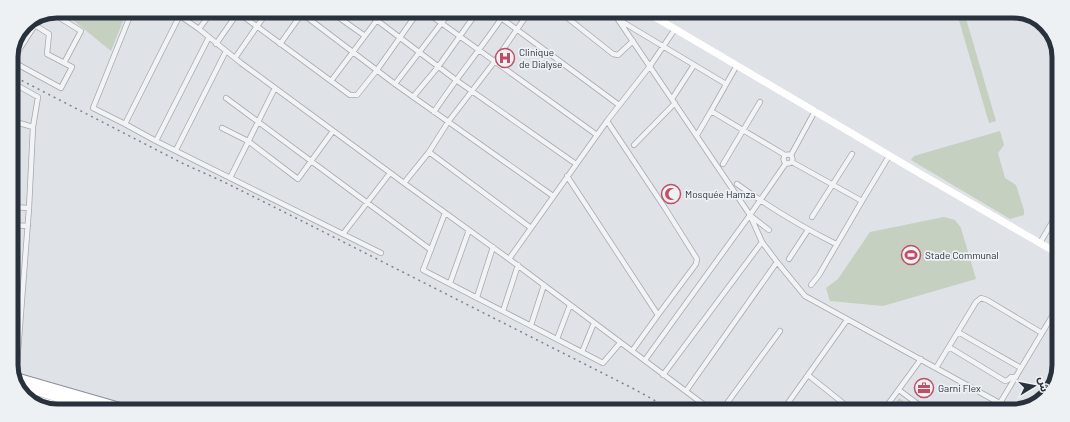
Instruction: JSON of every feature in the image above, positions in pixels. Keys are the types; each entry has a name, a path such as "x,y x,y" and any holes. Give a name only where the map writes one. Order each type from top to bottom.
{"highway":[{"path":"22,381 106,404"},
{"path":"22,382 82,404"}],"street":[{"path":"60,18 81,31 64,63"},
{"path":"129,18 93,108 381,253"},
{"path":"125,124 179,18"},
{"path":"186,18 216,44 390,173 518,265 703,404"},
{"path":"199,29 207,18"},
{"path":"216,44 234,18"},
{"path":"246,18 350,95 357,94 414,18"},
{"path":"235,58 263,18"},
{"path":"280,44 297,18"},
{"path":"309,18 395,84 553,196"},
{"path":"340,18 365,36"},
{"path":"374,18 471,91 576,164"},
{"path":"434,18 597,135"},
{"path":"395,84 446,18"},
{"path":"413,97 438,67 472,18"},
{"path":"404,183 429,152 448,122 517,30 523,20 520,18"},
{"path":"568,18 613,54 618,55 633,41"},
{"path":"658,18 889,156 1052,250"},
{"path":"434,112 501,19 619,105"},
{"path":"331,82 377,20"},
{"path":"619,20 750,215 762,242 776,262 805,296 1000,403 1052,316"},
{"path":"619,20 726,84"},
{"path":"18,65 61,88 72,67 48,54 48,34 35,25 19,48"},
{"path":"509,259 567,176 619,105 650,66 675,29"},
{"path":"156,141 209,37"},
{"path":"176,150 226,51"},
{"path":"634,145 674,101 694,65"},
{"path":"697,135 737,65"},
{"path":"18,86 38,97 34,126 18,354"},
{"path":"230,178 275,88"},
{"path":"226,98 431,250"},
{"path":"723,164 760,102"},
{"path":"792,162 793,157 791,155 815,111"},
{"path":"711,112 785,156 787,154 791,155"},
{"path":"607,121 666,208 697,259 696,264 632,351"},
{"path":"18,123 34,126"},
{"path":"222,128 248,141 298,179 333,131"},
{"path":"429,152 531,228"},
{"path":"812,217 852,154"},
{"path":"785,156 783,158 786,163"},
{"path":"811,285 889,156"},
{"path":"645,360 786,163 792,162 862,201"},
{"path":"343,234 390,173"},
{"path":"567,176 658,315"},
{"path":"737,184 808,230 836,244"},
{"path":"18,207 29,208"},
{"path":"444,212 423,270 603,363 620,342"},
{"path":"750,215 770,230"},
{"path":"1040,243 1052,222"},
{"path":"18,225 28,226"},
{"path":"450,283 469,230"},
{"path":"789,259 808,230"},
{"path":"663,375 762,242"},
{"path":"477,297 493,247"},
{"path":"686,391 776,262"},
{"path":"503,311 518,265"},
{"path":"531,325 544,285"},
{"path":"936,368 976,302 981,298 988,300 1042,333"},
{"path":"557,339 570,305"},
{"path":"787,404 847,320"},
{"path":"582,352 594,323"},
{"path":"726,404 780,331"},
{"path":"958,332 1021,368"},
{"path":"949,347 1005,381 1011,377 1016,377"},
{"path":"888,404 921,359"},
{"path":"808,375 844,404"},
{"path":"898,390 917,404"},
{"path":"38,399 57,404"}],"green space":[{"path":"71,18 124,18 111,51"},
{"path":"958,18 966,18 996,121 989,123"},
{"path":"1000,131 1004,145 998,153 1005,178 1016,185 1024,210 1024,215 1010,219 911,160 914,156"},
{"name":"Stade Communal","path":"944,217 955,220 961,228 976,279 883,306 830,301 826,288 838,279 870,232"},
{"path":"899,398 907,404 895,404"}],"railway":[{"path":"18,79 184,164 224,182 661,404"}],"place":[{"name":"Clinique de Dialyse","path":"505,58"},
{"name":"Mosquée Hamza","path":"671,194"},
{"name":"Stade Communal","path":"911,255"},
{"name":"Garni Flex","path":"924,388"}]}
